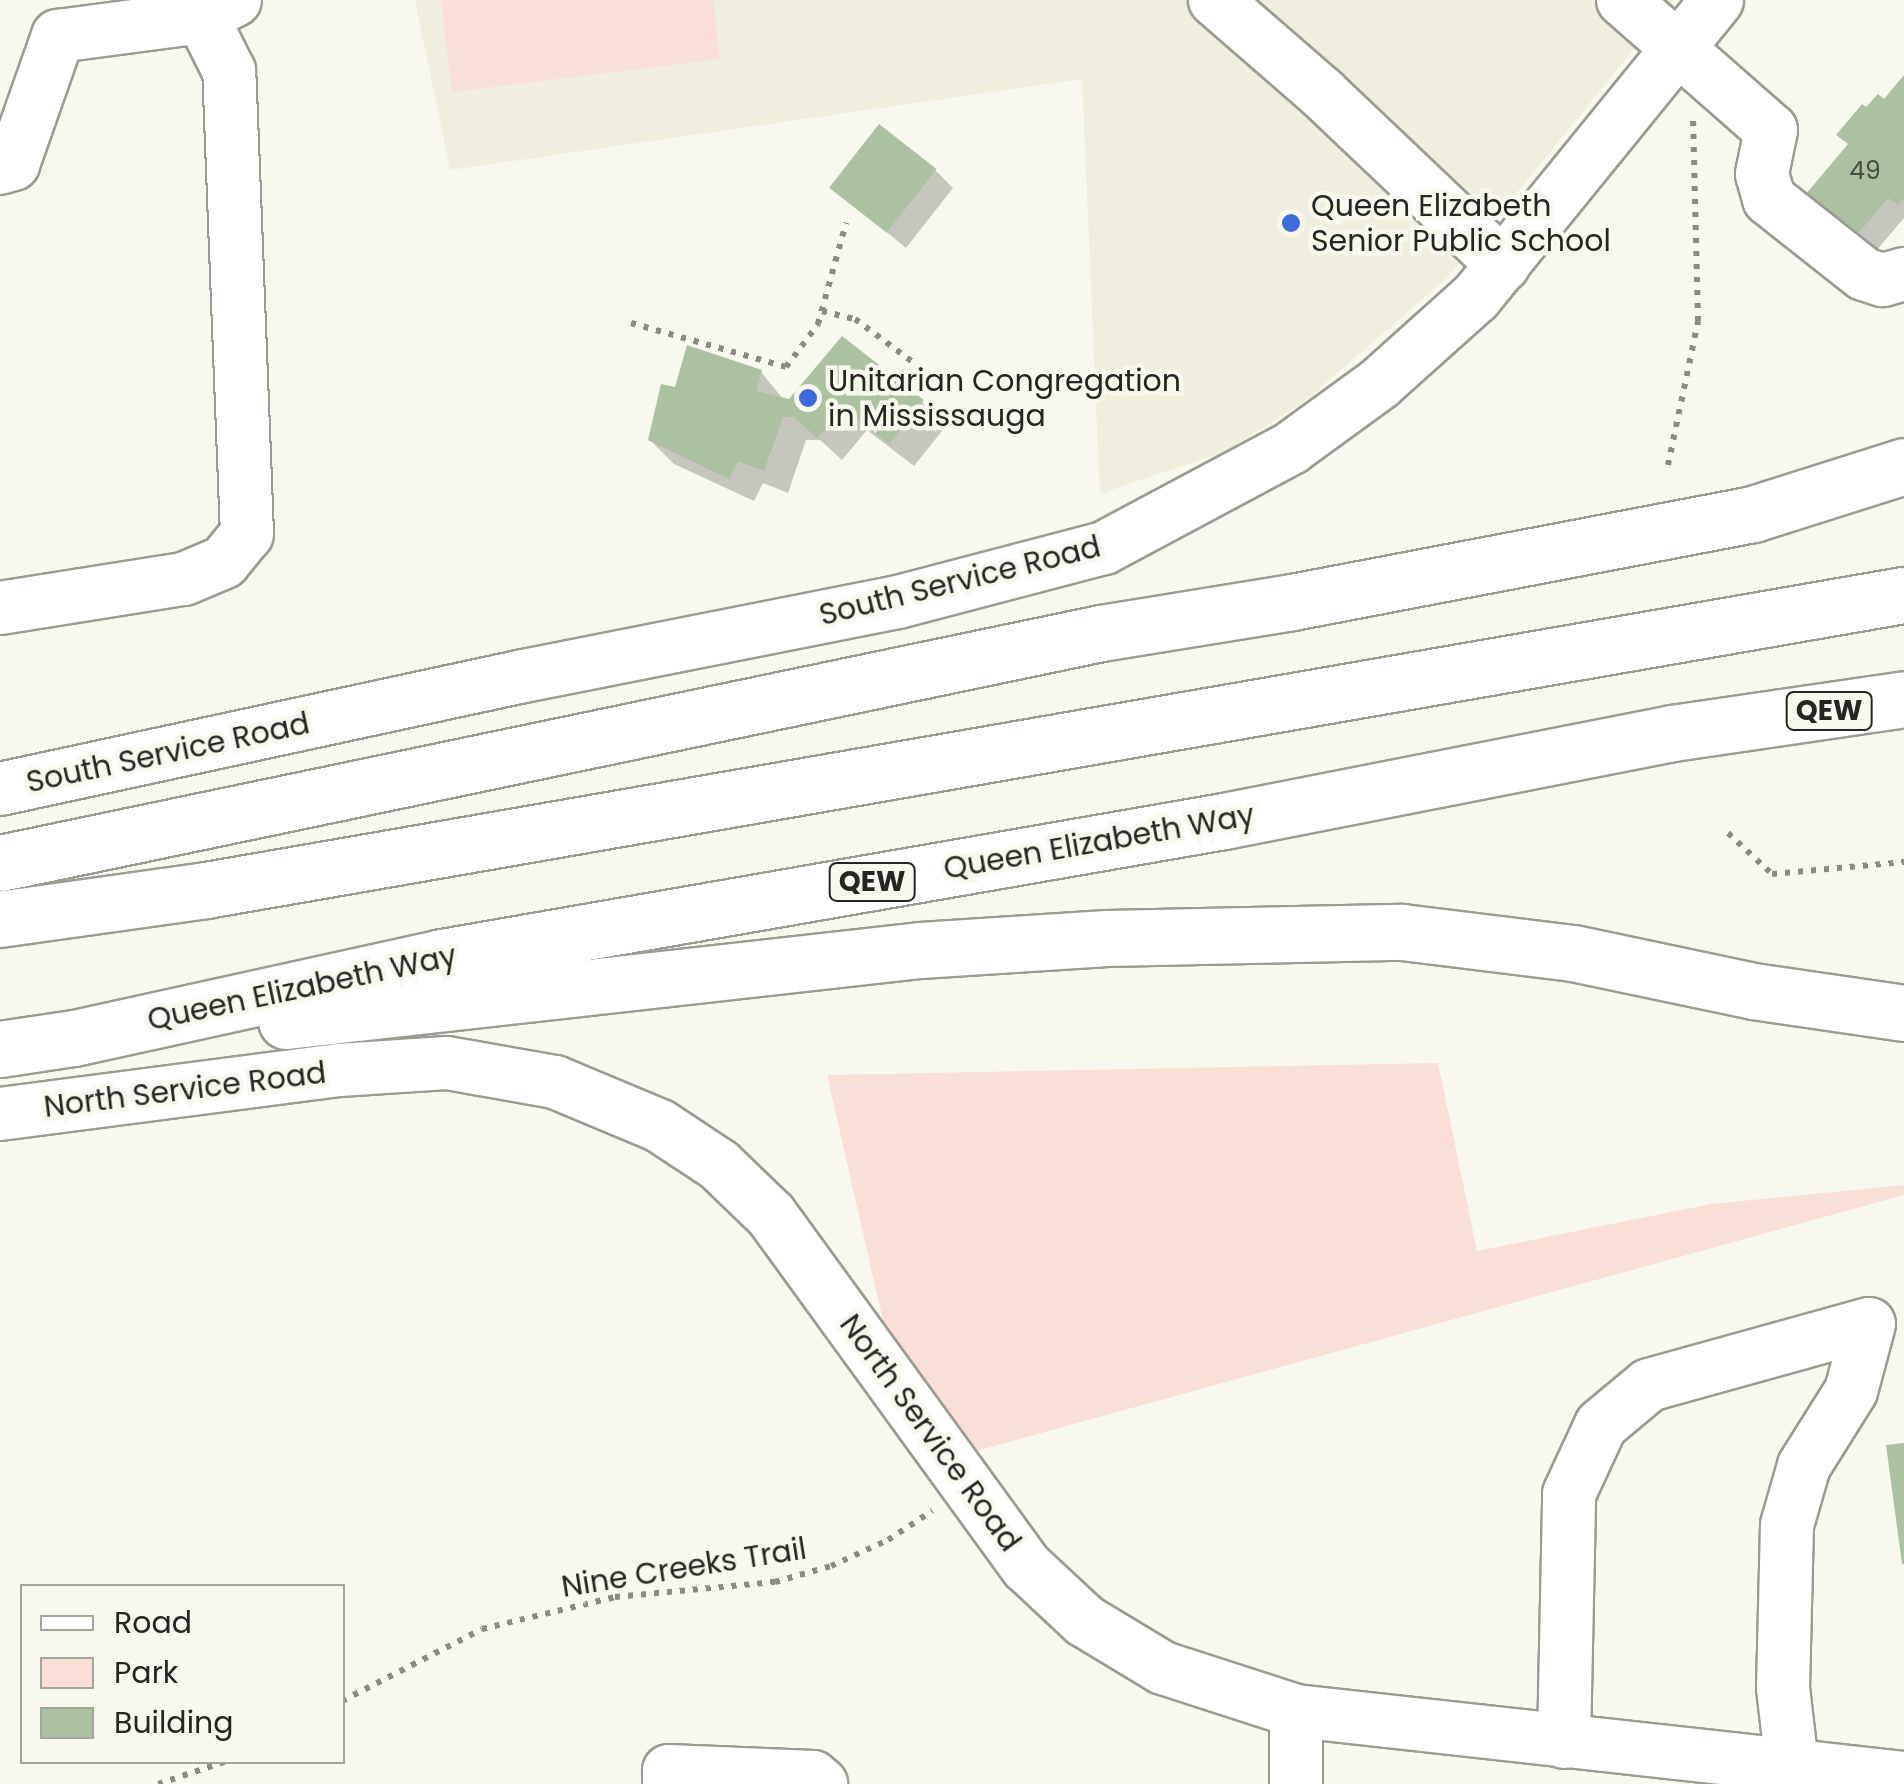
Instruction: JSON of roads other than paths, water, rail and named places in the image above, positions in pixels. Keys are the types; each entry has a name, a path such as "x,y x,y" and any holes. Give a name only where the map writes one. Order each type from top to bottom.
{"highway":[{"path":"0,863 1101,633 1292,602 1752,514 1904,466"},
{"path":"0,920 225,886 1904,595"},
{"name":"Queen Elizabeth Way","path":"0,1049 74,1038 442,957 1224,821 1672,733 1904,699"},
{"path":"74,1038 393,1012 920,950 1107,938 1382,932 1572,954 1753,991 1904,1012"}],"street":[{"path":"1215,0 1322,93 1503,265"},
{"path":"1623,0 1771,130 1762,174 1769,199 1864,274 1883,280 1904,274"},
{"name":"South Service Road","path":"0,789 519,677 898,602 1104,548 1292,448 1380,382 1476,298 1717,0"},
{"path":"0,168 12,164 58,36 219,9 229,70 247,534 224,562 184,579 0,608"},
{"name":"North Service Road","path":"0,1114 339,1070 446,1063 555,1082 660,1126 719,1165 771,1215 1027,1567 1085,1621 1162,1668 1296,1711 1904,1778"},
{"path":"1564,1742 1569,1494 1601,1425 1649,1385 1869,1324 1851,1391 1804,1466 1787,1525 1783,1688 1792,1765"},
{"path":"1296,1711 1296,1784"},
{"path":"670,1784 669,1771 812,1777 821,1784"}],"place":[{"name":"Queen Elizabeth Senior Public School","path":"1291,223"},
{"name":"Unitarian Congregation in Mississauga","path":"808,398"}]}
